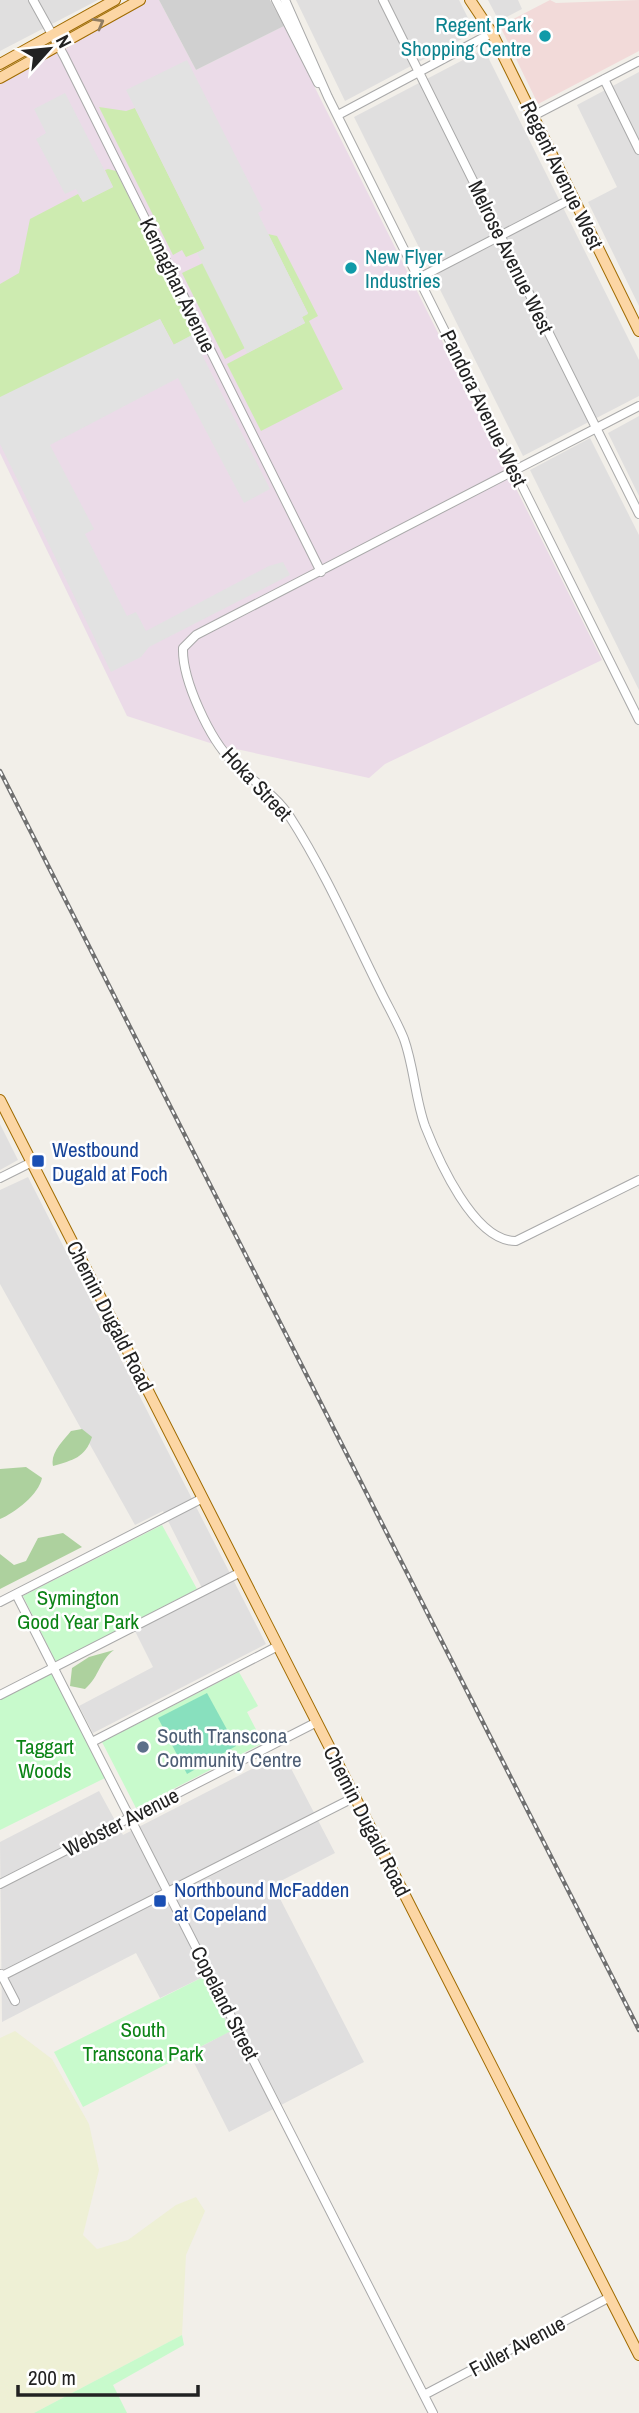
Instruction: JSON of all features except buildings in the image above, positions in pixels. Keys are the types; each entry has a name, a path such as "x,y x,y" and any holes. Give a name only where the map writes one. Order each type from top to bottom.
{"main road":[{"path":"0,64 116,0"},
{"path":"0,78 140,0"},
{"name":"Regent Avenue West","path":"470,0 492,33 639,331"},
{"name":"Regent Avenue West","path":"478,0 485,20"},
{"name":"Chemin Dugald Road","path":"0,1100 639,2354"}],"street":[{"name":"Kernaghan Avenue","path":"33,0 321,572"},
{"name":"Pandora Avenue West","path":"276,0 297,47 338,115 637,709 639,720"},
{"name":"Pandora Avenue West","path":"285,0 328,97"},
{"name":"Melrose Avenue West","path":"383,0 639,514"},
{"path":"338,115 492,33"},
{"path":"533,116 639,61"},
{"path":"604,79 639,150"},
{"path":"419,278 573,198"},
{"name":"Hoka Street","path":"639,406 196,635 183,648 186,678 216,740 233,762 276,797 312,852 403,1036 425,1125 463,1205 473,1217 509,1241 516,1241 639,1180"},
{"path":"0,1178 32,1162"},
{"path":"0,1602 203,1498"},
{"path":"0,1695 241,1572"},
{"name":"Copeland Street","path":"16,1594 433,2413"},
{"path":"92,1742 278,1646"},
{"name":"Webster Avenue","path":"0,1884 317,1722"},
{"path":"15,2001 1,1975 355,1797"},
{"name":"Fuller Avenue","path":"424,2395 610,2297"}],"shaded area":[{"path":"0,0 98,0 0,51"},
{"path":"147,0 159,0 196,70 284,26 602,660 385,764 369,778 213,744 127,716 0,453 0,79"},
{"path":"159,0 270,0 284,26 196,70"},
{"path":"296,0 459,0 475,32 345,101"},
{"path":"488,0 518,0 522,9 499,21"},
{"path":"550,0 556,3 639,0 639,51 538,104 500,26"},
{"path":"484,49 639,360 639,396 523,456 354,117"},
{"path":"187,60 263,210 258,213 308,314 302,317 305,323 247,353 197,253 205,248 126,90"},
{"path":"639,72 639,306 588,202 617,187 577,105"},
{"path":"65,93 113,187 83,202 76,189 65,194 36,139 46,133 34,109"},
{"path":"160,319 173,345 192,335 270,489 244,503 178,378 50,445 94,529 85,534 127,616 136,612 146,631 269,566 283,562 290,575 149,647 141,657 111,672 0,444 0,397"},
{"path":"639,416 639,496 608,433"},
{"path":"590,438 639,535 639,690 530,470"},
{"path":"0,1124 18,1160 0,1170"},
{"path":"28,1177 266,1644 93,1733 79,1706 153,1667 135,1631 205,1594 163,1511 135,1525 0,1284 0,1190"},
{"path":"283,1753 335,1853 273,1885 364,2062 229,2132 189,2053 230,2031 203,1977 160,1998 136,1953 2,2022 0,1842 99,1791 123,1835"}],"green space":[{"path":"99,107 126,111 135,108 205,249 186,257 182,250 173,255"},
{"path":"105,170 116,171 195,329 191,336 174,345 160,319 0,400 0,284 19,273 30,219 78,194 83,202 113,187"},
{"path":"268,234 277,236 318,316 309,321 343,389 261,431 227,364 305,323 302,317 308,313"},
{"path":"203,263 245,348 225,359 182,273"},
{"path":"82,1429 92,1437 86,1450 72,1460 53,1466 53,1456 61,1443 71,1431"},
{"path":"26,1467 42,1478 40,1484 26,1502 0,1519 0,1469"},
{"name":"Symington Good Year Park","path":"162,1525 197,1589 56,1662 23,1596"},
{"path":"63,1533 82,1547 0,1589 0,1554 14,1565 26,1561 38,1538"},
{"path":"114,1650 85,1689 70,1686 72,1668 89,1657"},
{"name":"Taggart Woods","path":"52,1672 105,1778 0,1830 0,1699"},
{"path":"239,1672 258,1706 247,1712 263,1743 136,1808 102,1742"},
{"path":"207,1693 236,1746 187,1774 158,1718"},
{"name":"South Transcona Park","path":"203,1977 231,2031 83,2107 54,2052"},
{"path":"15,2031 52,2059 89,2124 99,2170 83,2235 97,2249 128,2240 176,2205 196,2197 205,2211 186,2255 182,2335 34,2413 0,2413 0,2038"},
{"path":"182,2335 184,2345 113,2385 127,2413 34,2413"}],"railway":[{"path":"0,771 639,2030"}],"place":[{"name":"Regent Park Shopping Centre","path":"545,36"},
{"name":"New Flyer Industries","path":"351,268"},
{"name":"Westbound Dugald at Foch","path":"38,1161"},
{"name":"South Transcona Community Centre","path":"143,1747"},
{"name":"Northbound McFadden at Copeland","path":"160,1901"}]}
